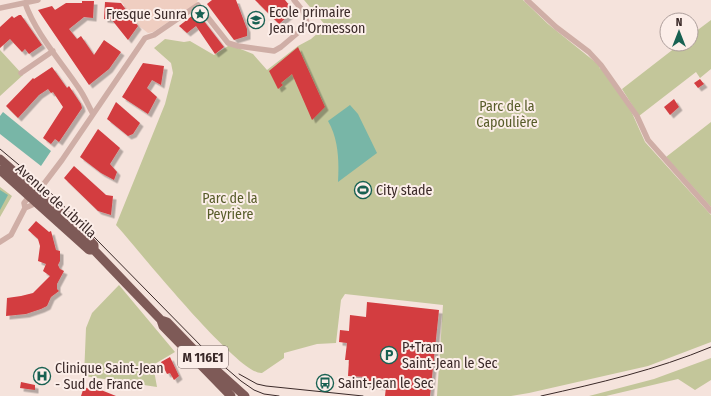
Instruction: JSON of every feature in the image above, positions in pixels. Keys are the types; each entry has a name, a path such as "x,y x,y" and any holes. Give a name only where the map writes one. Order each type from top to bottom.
{"main road":[{"name":"Avenue de Librilla","path":"0,159 70,226 81,231"},
{"name":"Avenue de Librilla","path":"0,166 81,231 94,245 94,250 161,320 163,326 231,396"},
{"name":"Avenue de Librilla","path":"0,170 36,194 89,250 94,250"},
{"name":"Avenue de Librilla","path":"161,320 167,322 245,396"}],"street":[{"path":"0,8 38,0"},
{"path":"0,242 11,235 25,208 34,203 36,194 145,38 154,35 198,5 228,43 238,46 274,51 307,25 307,19 294,0"},
{"path":"527,0 556,27 589,52 601,65 636,116 648,140 711,211"},
{"path":"25,3 30,15 79,88 93,114"},
{"path":"21,73 53,51"}],"green space":[{"path":"304,0 523,0 548,24 599,65 600,69 601,65 632,113 645,142 711,215 711,342 648,366 529,393 511,396 437,396 443,305 345,294 341,300 336,343 317,344 284,353 284,358 262,373 250,368 232,354 188,308 116,225 165,104 173,73 171,63 154,48 165,39 184,42 190,41 214,55 228,46 233,46 253,54 267,70 298,46 311,39 326,26"},
{"path":"711,20 711,69 700,78 696,72 639,116 622,89 670,52 699,52 699,29"},
{"path":"0,50 23,75 0,96"},
{"path":"711,122 711,207 666,157"},
{"path":"0,187 12,196 0,217"},
{"path":"119,285 175,352 153,365 157,387 84,376 86,328 92,313"},
{"path":"711,358 711,380 695,390 678,379 606,396 589,396 654,379"}],"shaded area":[{"path":"120,0 198,0 196,4 153,32 148,33 139,26"}],"water":[{"path":"350,105 358,114 377,153 338,182 336,143 332,128 328,121"},
{"path":"3,112 51,151 41,166 0,134 0,116"},
{"path":"0,190 8,195 0,210"}],"building":[{"path":"212,0 236,0 247,29 247,36 234,40 207,4"},
{"path":"255,0 285,0 294,11 279,24"},
{"path":"82,1 94,1 93,18 84,17 69,29 77,39 81,36 94,55 104,40 121,52 109,69 89,85 38,10 52,6 55,10 66,3 82,3"},
{"path":"105,2 121,3 138,26 128,40 112,20 104,19"},
{"path":"197,12 224,47 215,54 196,26 187,33 179,26"},
{"path":"21,15 42,45 29,54 25,49 22,52 10,39 0,48 0,27 12,16 14,18"},
{"path":"298,47 325,107 312,120 292,74 281,83 283,85 278,89 269,71"},
{"path":"143,63 164,66 161,85 152,80 147,88 157,97 148,114 122,97"},
{"path":"52,67 67,88 69,86 82,108 59,142 55,139 51,144 43,138 63,107 53,92 51,93 48,89 39,95 18,118 6,106 33,78 34,79"},
{"path":"700,79 704,84 698,88 694,83"},
{"path":"674,99 679,107 670,115 664,107"},
{"path":"116,102 140,123 133,134 128,136 107,119"},
{"path":"98,129 120,148 110,164 117,172 114,180 101,173 80,157"},
{"path":"74,166 106,195 113,196 111,215 98,211 64,178"},
{"path":"36,221 49,232 51,231 56,250 60,251 60,261 58,265 60,269 64,271 57,284 57,289 59,291 51,297 47,306 41,309 26,314 6,316 7,298 33,293 50,276 43,271 46,264 38,261 40,246 38,239 28,230"},
{"name":"P+Tram Saint-Jean le Sec","path":"367,302 439,310 430,396 385,396 386,387 365,385 366,377 348,376 349,360 345,360 347,343 339,342 340,330 349,331 350,315 366,317"},
{"path":"170,357 179,376 174,380 170,373 167,374 161,362"},
{"path":"21,382 35,385 35,390 20,388"},
{"path":"84,387 95,391 96,388 116,396 81,396"}],"tram line":[{"path":"0,149 43,185 206,351 241,381 254,390 264,394 279,396"},
{"path":"541,396 606,381 669,363 711,347"},
{"path":"239,374 257,384 266,386 363,396"}],"place":[{"name":"Fresque Sunra","path":"200,14"},
{"name":"Ecole primaire Jean d'Ormesson","path":"256,20"},
{"name":"City stade","path":"363,190"},
{"name":"P+Tram Saint-Jean le Sec","path":"389,355"},
{"name":"Clinique Saint-Jean - Sud de France","path":"42,376"},
{"name":"Saint-Jean le Sec","path":"325,383"}],"park label":[{"name":"Parc de la Capoulière","path":"507,114"},
{"name":"Parc de la Peyrière","path":"230,206"}]}
